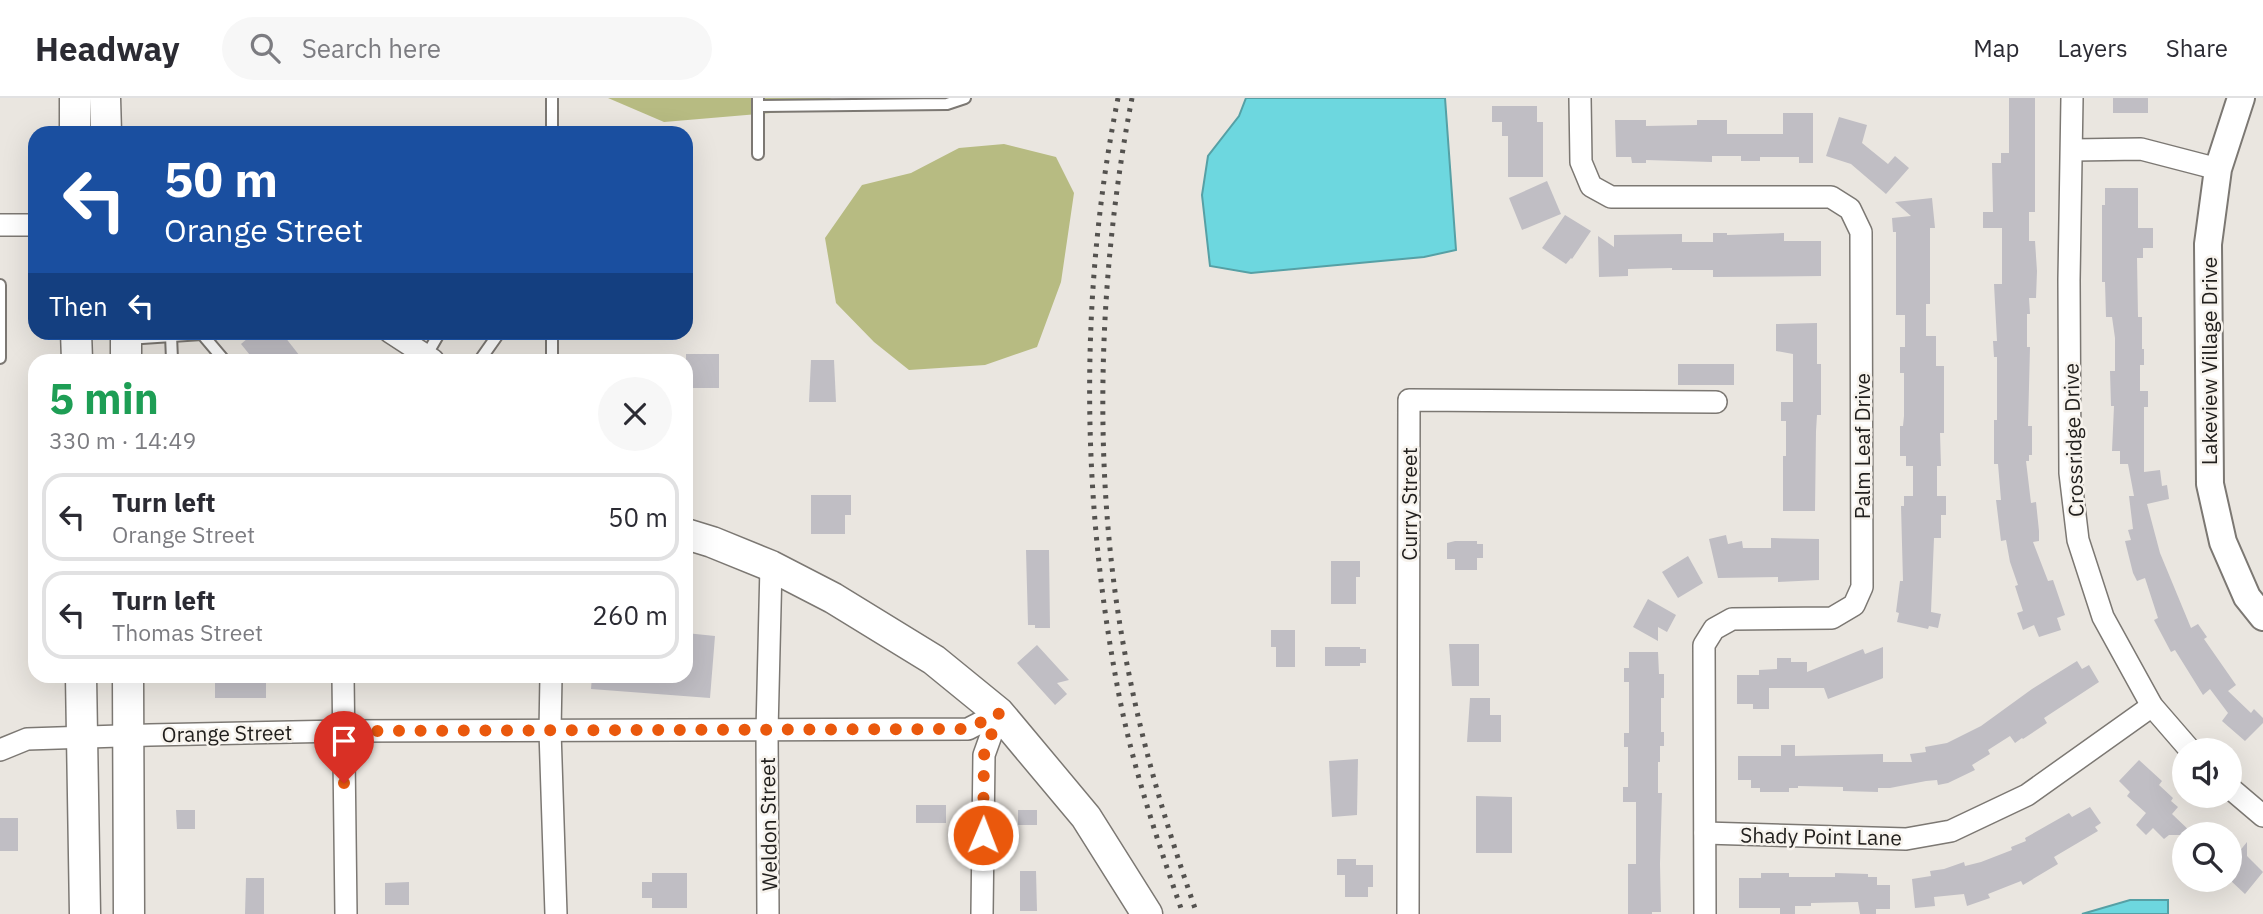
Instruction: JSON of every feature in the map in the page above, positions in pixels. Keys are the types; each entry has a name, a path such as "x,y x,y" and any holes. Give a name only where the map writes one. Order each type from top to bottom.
{"main road":[{"path":"75,98 75,126"},
{"path":"104,98 106,126"},
{"path":"125,98 125,126"},
{"path":"693,536 771,566 833,598 934,660 999,713 1086,817 1147,914"},
{"path":"81,683 85,914"},
{"path":"128,683 129,914"}],"street":[{"name":"Palm Leaf Drive","path":"1580,98 1581,162 1591,186 1611,197 1831,197 1850,209 1861,232 1862,587 1854,605 1832,618 1732,619 1714,629 1704,645 1705,914"},
{"name":"Crossridge Drive","path":"2073,98 2069,280 2070,473 2078,540 2103,617 2152,706 2180,738"},
{"name":"Lakeview Village Drive","path":"2241,98 2218,169 2208,244 2210,484 2223,542 2247,597 2263,617"},
{"path":"2073,150 2141,149 2218,169"},
{"path":"0,225 28,225"},
{"path":"400,340 417,354"},
{"name":"Curry Street","path":"1408,914 1409,401 1716,402"},
{"name":"Weldon Street","path":"768,914 767,731 771,566"},
{"path":"343,683 346,914"},
{"path":"551,683 556,914"},
{"name":"Shady Point Lane","path":"1705,833 1906,839 1951,831 2027,795 2152,706"},
{"path":"982,914 984,755 999,713"},
{"name":"Orange Street","path":"0,750 27,739 129,735 343,731 968,729 999,713"},
{"path":"2242,798 2263,816"}],"lane":[{"path":"552,98 552,126"},
{"path":"758,154 758,102 947,104 965,98"},
{"path":"0,285 0,358"},
{"path":"126,344 146,340"},
{"path":"207,340 219,354"},
{"path":"423,354 434,340"}],"green space":[{"path":"608,98 832,98 806,110 664,122"},
{"path":"1004,144 1056,157 1074,193 1061,282 1037,347 985,365 909,370 874,342 836,303 825,238 862,185 911,173 959,148"}],"water":[{"path":"1246,98 1445,98 1456,250 1424,257 1251,273 1210,266 1202,195 1208,156 1239,116"},
{"path":"2130,900 2168,900 2168,914 2082,914"}],"building":[{"path":"2009,98 2035,98 2035,212 2029,212 2029,241 2035,241 2037,271 2036,298 2029,298 2030,314 2027,314 2027,347 2030,347 2028,426 2032,426 2032,455 2029,455 2029,461 2026,461 2031,503 2036,502 2039,531 2039,541 2033,542 2048,581 2053,580 2065,615 2057,618 2061,630 2039,637 2034,625 2023,630 2017,613 2023,611 2006,540 2001,541 1996,500 2001,500 1998,464 1994,464 1997,357 1994,357 1993,341 1997,341 1994,284 2002,284 2002,228 1983,228 1983,212 1993,212 1992,163 2001,163 2001,153 2009,153"},
{"path":"2113,98 2148,98 2148,113 2113,113"},
{"path":"1492,106 1537,106 1537,122 1543,122 1543,177 1508,177 1508,136 1502,136 1502,122 1492,122"},
{"path":"1783,113 1813,113 1813,163 1799,163 1799,157 1760,157 1760,161 1741,161 1741,156 1712,156 1712,162 1646,160 1646,163 1632,163 1631,157 1616,157 1615,120 1646,120 1646,126 1697,125 1697,120 1727,120 1727,134 1783,134"},
{"path":"1839,117 1867,125 1862,143 1888,164 1895,156 1909,168 1886,194 1851,164 1826,156"},
{"path":"1547,181 1561,214 1522,230 1509,198"},
{"path":"2105,188 2138,188 2138,228 2153,228 2153,248 2143,248 2143,258 2137,258 2138,317 2142,317 2144,349 2144,365 2140,365 2140,391 2148,391 2148,407 2144,407 2144,472 2160,470 2162,486 2167,485 2169,499 2147,504 2160,553 2191,628 2198,624 2207,637 2204,639 2236,685 2228,691 2251,713 2254,709 2263,718 2263,723 2245,741 2222,721 2228,713 2210,689 2203,695 2175,650 2171,652 2154,620 2158,618 2145,578 2137,581 2133,573 2125,541 2131,540 2128,530 2133,529 2129,496 2134,496 2128,464 2120,464 2120,451 2112,451 2114,406 2111,406 2110,371 2115,371 2115,338 2112,317 2106,317 2105,282 2102,282 2102,205 2105,205"},
{"path":"1932,198 1935,228 1930,228 1930,304 1926,304 1926,336 1936,336 1936,366 1944,366 1944,433 1940,433 1941,466 1937,466 1937,496 1946,496 1946,515 1941,515 1941,538 1934,538 1931,612 1941,614 1938,628 1929,626 1928,629 1897,622 1899,613 1896,612 1900,581 1903,581 1901,506 1904,506 1904,496 1913,496 1913,466 1906,466 1906,456 1900,456 1904,373 1900,373 1900,347 1905,347 1905,315 1896,315 1896,232 1893,232 1892,218 1911,216 1895,202"},
{"path":"1565,215 1591,231 1566,264 1542,248"},
{"path":"1713,233 1784,233 1784,241 1821,241 1821,276 1713,277 1713,270 1672,268 1628,269 1628,276 1599,277 1598,236 1614,247 1614,235 1682,234 1682,242 1713,242"},
{"path":"1817,323 1817,364 1821,364 1821,415 1817,415 1816,431 1815,511 1783,511 1786,421 1781,421 1781,402 1793,402 1793,354 1776,351 1776,324"},
{"path":"246,340 287,340 298,354 249,354 241,344"},
{"path":"693,354 719,354 719,388 693,388"},
{"path":"811,360 834,360 836,402 809,402"},
{"path":"1678,364 1734,364 1734,385 1678,385"},
{"path":"811,495 851,495 851,515 845,515 845,534 811,534"},
{"path":"1726,535 1728,544 1742,541 1743,548 1771,548 1771,538 1819,539 1819,580 1778,582 1778,577 1718,578 1709,539"},
{"path":"1477,541 1477,544 1483,544 1483,558 1477,558 1477,570 1455,570 1455,559 1447,559 1447,543"},
{"path":"1026,550 1049,550 1050,628 1028,625"},
{"path":"1688,556 1703,583 1678,598 1662,572"},
{"path":"1331,561 1360,561 1360,577 1356,577 1356,604 1331,604"},
{"path":"1648,599 1676,615 1667,632 1658,627 1658,641 1633,627"},
{"path":"1271,630 1295,630 1295,667 1276,667 1276,647 1271,647"},
{"path":"693,634 715,636 710,698 591,689 591,683 693,683"},
{"path":"1449,644 1479,644 1479,686 1452,686"},
{"path":"1037,645 1069,680 1057,683 1067,694 1055,705 1017,663"},
{"path":"1325,647 1366,649 1366,663 1360,663 1360,666 1325,666"},
{"path":"1883,647 1881,679 1828,699 1824,688 1769,688 1769,709 1753,709 1753,704 1737,704 1737,675 1759,675 1759,670 1777,669 1777,658 1791,658 1791,662 1807,662 1807,672 1863,649 1865,654"},
{"path":"1629,652 1658,652 1659,674 1664,674 1661,732 1664,732 1664,746 1660,746 1658,762 1658,793 1662,793 1661,912 1652,914 1628,914 1628,864 1636,864 1636,802 1623,802 1623,787 1628,787 1628,747 1624,747 1624,733 1629,733 1629,682 1624,682 1624,668 1629,668"},
{"path":"2077,661 2082,669 2089,665 2099,682 2044,718 2047,723 2023,739 2015,743 2010,736 1988,750 1990,754 1972,765 1975,770 1948,783 1938,785 1937,780 1926,781 1878,788 1878,792 1843,791 1843,787 1798,786 1789,788 1789,792 1760,792 1760,788 1751,788 1751,780 1738,780 1738,756 1781,756 1781,745 1795,745 1795,756 1883,754 1883,762 1912,762 1910,754 1926,752 1925,747 1947,743 1981,726"},
{"path":"215,683 266,683 266,698 215,698"},
{"path":"1470,698 1490,698 1490,715 1501,715 1501,742 1467,742"},
{"path":"1358,759 1357,815 1332,817 1329,761"},
{"path":"2139,760 2162,781 2159,785 2172,797 2172,808 2177,808 2172,814 2180,822 2172,822 2172,835 2164,839 2153,828 2146,835 2136,825 2146,813 2127,796 2130,792 2119,781"},
{"path":"1476,796 1512,797 1512,853 1476,853"},
{"path":"916,805 946,805 946,823 916,823"},
{"path":"2090,807 2101,823 2095,827 2098,831 2054,857 2058,864 2023,885 2021,881 1988,894 1990,898 1967,906 1964,894 1934,897 1935,906 1915,908 1912,879 1931,876 1930,871 1964,862 1965,866 1981,862 2012,850 2011,847 2026,841 2025,838 2069,813 2072,817"},
{"path":"176,810 195,810 195,829 177,829"},
{"path":"1018,810 1037,810 1037,825 1018,825"},
{"path":"0,818 18,818 18,851 0,851"},
{"path":"2247,842 2247,856 2263,872 2245,894 2242,891 2242,848"},
{"path":"1337,859 1356,859 1356,865 1373,865 1373,887 1368,887 1368,897 1345,897 1345,875 1337,875"},
{"path":"1020,871 1036,871 1037,911 1020,911"},
{"path":"652,873 687,873 687,908 652,908 652,898 642,898 642,882 652,882"},
{"path":"1761,873 1789,873 1789,877 1835,877 1835,873 1868,874 1868,877 1877,877 1877,885 1890,885 1890,909 1876,909 1876,914 1860,914 1858,902 1795,906 1795,914 1780,914 1780,908 1739,908 1739,878 1761,878"},
{"path":"246,878 264,878 264,914 245,914"},
{"path":"409,882 409,905 385,905 385,883"}],"railway":[{"path":"1118,98 1097,242 1091,315 1091,462 1096,535 1104,607 1129,739 1183,914"},
{"path":"1132,98 1111,241 1105,315 1104,463 1109,536 1117,609 1136,709 1159,798 1197,914"}],"route":[{"path":"344,783 343,731 968,729 999,713 984,755 983,835"}]}
